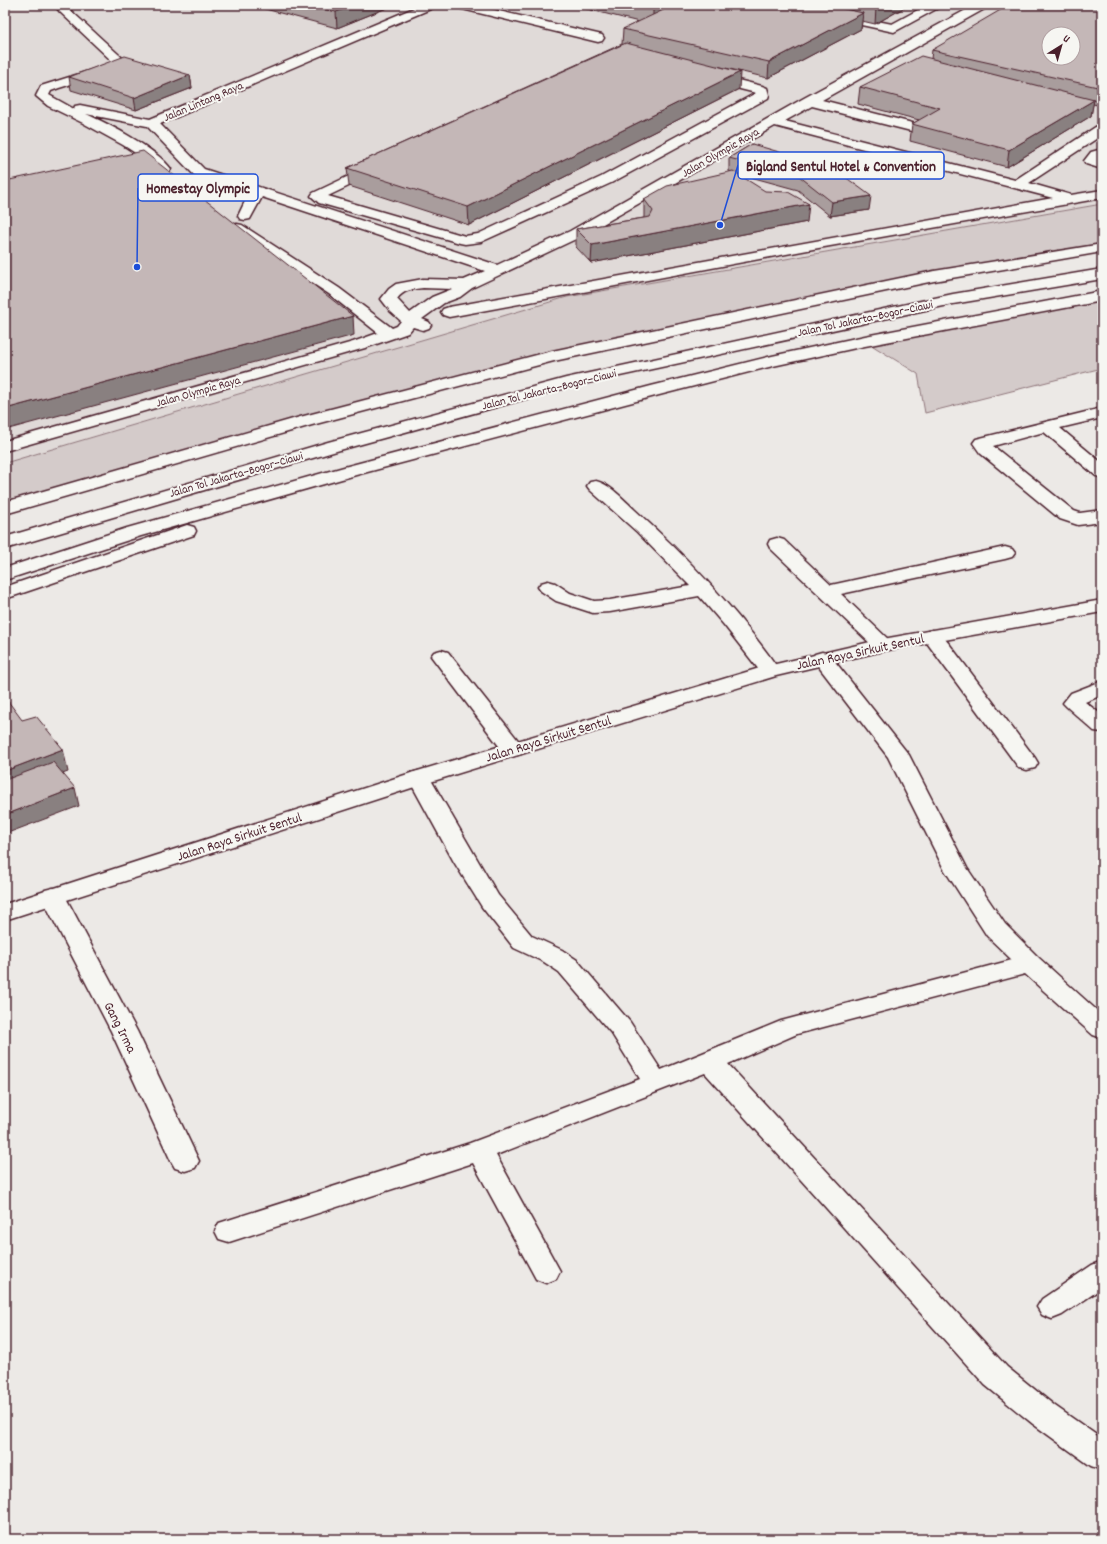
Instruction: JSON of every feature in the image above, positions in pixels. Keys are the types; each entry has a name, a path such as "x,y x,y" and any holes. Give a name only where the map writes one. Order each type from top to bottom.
{"main road":[{"path":"65,5 62,7 64,10 123,64 65,81 46,89 42,96 50,104 88,120 139,150 159,164 172,178"},
{"name":"Jalan Lintang Raya","path":"431,5 152,123 199,172 498,270"},
{"path":"458,5 598,38"},
{"path":"782,5 894,28 929,41"},
{"path":"894,28 936,5"},
{"name":"Jalan Olympic Raya","path":"406,328 438,300 575,234 913,44 929,41 984,5"},
{"path":"606,180 763,95 762,91 612,55 318,196 320,199 465,240 474,240 606,180 649,193"},
{"path":"881,62 897,66"},
{"path":"838,108 851,100"},
{"path":"810,101 919,129"},
{"path":"50,104 152,123"},
{"path":"772,122 1022,181 1070,189 1102,185"},
{"path":"1022,181 1102,129"},
{"path":"1102,153 1096,155 1091,161 1102,165"},
{"path":"1022,181 1074,199"},
{"path":"245,216 257,192"},
{"name":"Jalan Olympic Raya","path":"5,446 359,345 449,312 813,244 1102,194"},
{"path":"224,220 334,291 406,328"},
{"name":"Jalan Tol Jakarta–Bogor–Ciawi","path":"5,508 306,421 552,356 926,278 1102,248"},
{"name":"Jalan Tol Jakarta–Bogor–Ciawi","path":"5,544 70,522 334,446 566,383 953,299 1102,274"},
{"path":"406,328 388,299 392,292 402,286 418,284 461,290 457,303 449,312"},
{"path":"5,574 134,532 350,471 772,361 865,341 1102,296"},
{"path":"1102,413 982,443 1067,515 1078,519 1102,516"},
{"path":"1048,426 1102,472"},
{"path":"5,593 149,545 350,471"},
{"path":"596,486 663,545 747,640 770,671"},
{"path":"777,544 883,645"},
{"path":"828,592 1006,553"},
{"path":"548,586 563,597 593,607 610,606 703,590"},
{"name":"Jalan Raya Sirkuit Sentul","path":"5,912 419,778 770,671 883,645 1102,606"},
{"path":"932,636 1028,764"},
{"path":"441,656 513,749"},
{"path":"822,658 898,756 956,869 996,930 1030,964 1102,1029"},
{"path":"1102,687 1078,697 1074,703 1080,710 1102,726"},
{"path":"419,778 466,862 490,901 502,917 523,942 553,956 568,966 621,1028 656,1083"},
{"name":"Gang Irma","path":"53,896 124,1031 185,1161"},
{"path":"229,1231 480,1150 656,1083 790,1028 1030,964"},
{"path":"710,1061 996,1376 1044,1415 1102,1456"},
{"path":"480,1150 546,1271"},
{"path":"1052,1306 1102,1273"}],"shaded area":[{"path":"5,5 1102,5 1102,204 567,297 5,463"},
{"path":"1102,204 1102,248 934,276 552,356 5,508 5,463 567,297"},
{"path":"1102,296 1102,368 925,413 918,374 865,341"}],"building":[{"path":"308,5 354,5 336,12"},
{"path":"635,5 663,5 653,9"},
{"path":"674,5 826,5 863,13 769,62 623,29"},
{"path":"862,5 882,5 876,8"},
{"path":"1009,5 1102,5 1102,88 932,50"},
{"path":"626,43 740,72 468,207 347,168"},
{"path":"125,56 190,75 134,98 69,77"},
{"path":"921,56 1094,100 1009,150 912,124 940,108 860,87"},
{"path":"752,144 833,168 871,196 832,202 799,176 729,158"},
{"path":"143,151 353,316 5,409 5,181"},
{"path":"733,171 765,191 788,192 809,204 592,245 576,229 650,217 653,211 644,199 667,186"},
{"path":"5,697 22,720 36,716 63,749 5,771"},
{"path":"53,762 75,788 5,815 5,780"}],"place":[{"name":"Bigland Sentul Hotel & Convention","path":"720,225"},
{"name":"Homestay Olympic","path":"137,267"}]}
